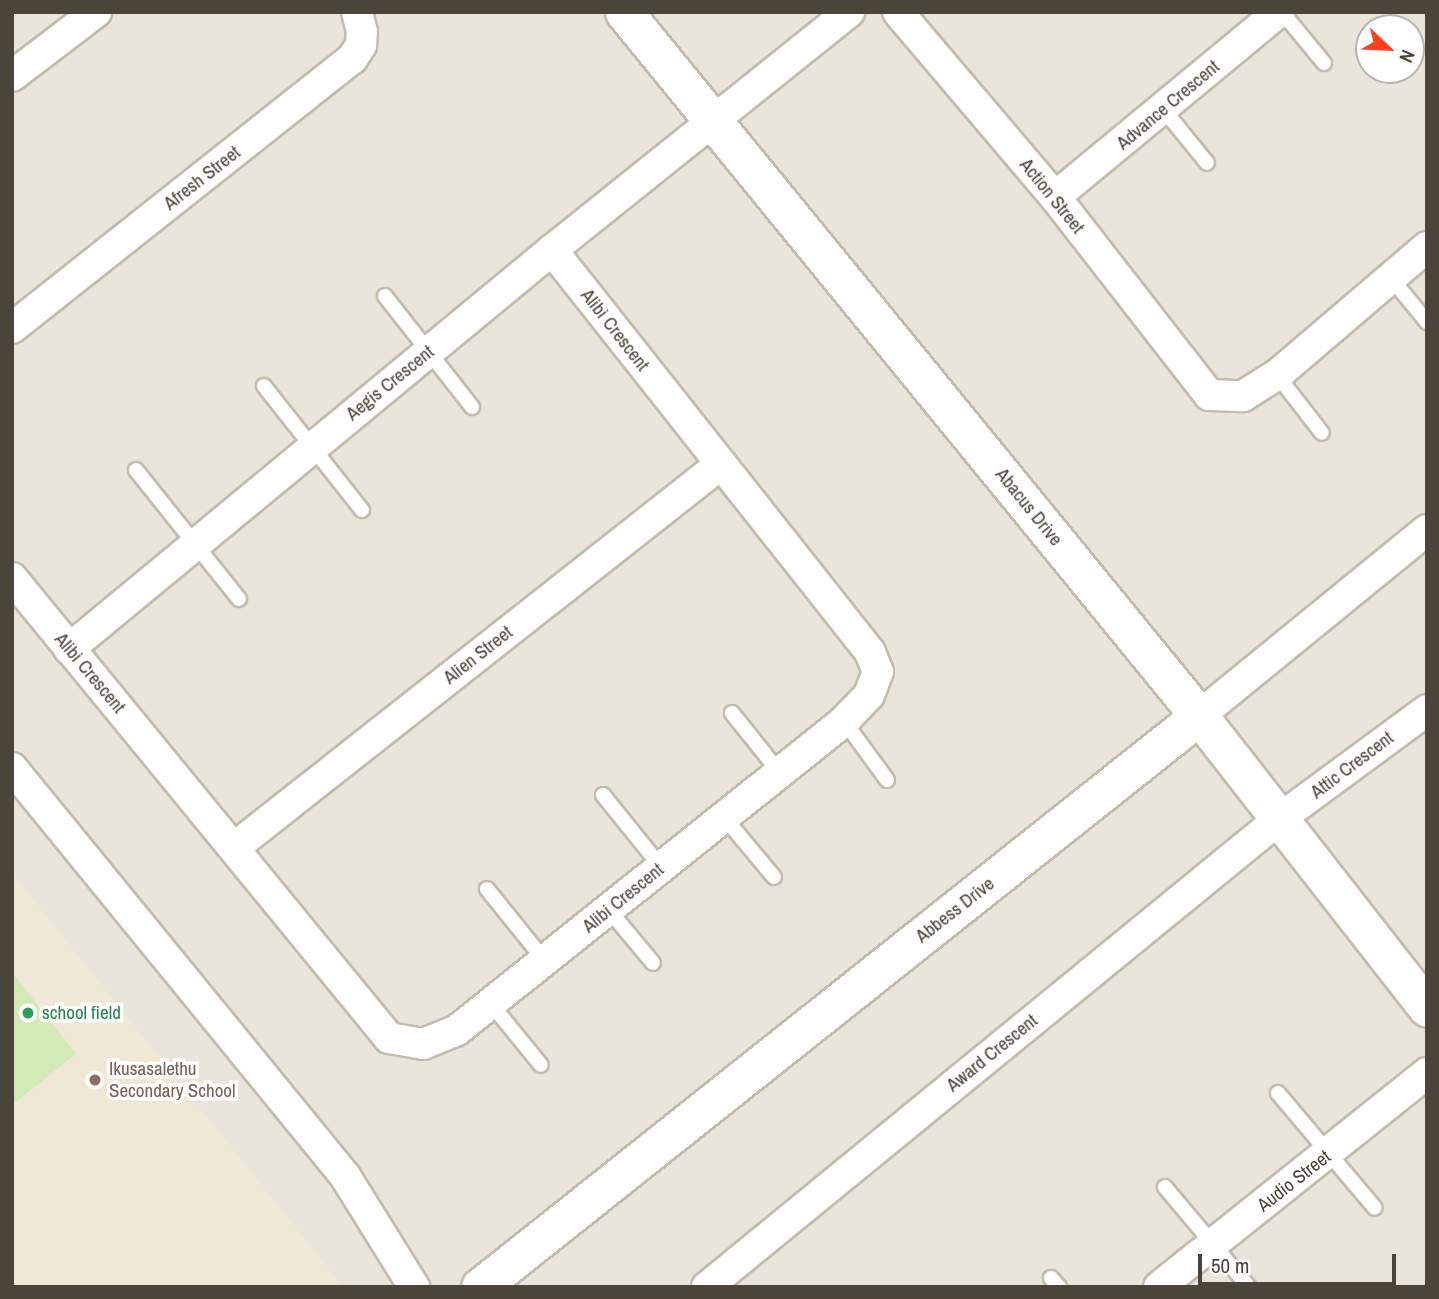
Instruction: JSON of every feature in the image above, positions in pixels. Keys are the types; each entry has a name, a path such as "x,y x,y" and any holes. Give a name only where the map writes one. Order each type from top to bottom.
{"street":[{"path":"13,75 96,12"},
{"name":"Afresh Street","path":"12,328 352,59 361,45 362,32 357,12"},
{"name":"Abacus Drive","path":"624,12 1199,716 1427,1008"},
{"name":"Aegis Crescent","path":"69,649 552,250 849,12"},
{"name":"Action Street","path":"898,12 1055,197 1199,386 1209,395 1232,399 1277,374"},
{"name":"Advance Crescent","path":"1055,197 1280,12"},
{"path":"1277,374 1427,247"},
{"name":"Alibi Crescent","path":"12,578 389,1038 408,1044 441,1040 492,1004 844,721 869,695 878,672 876,662 552,250"},
{"name":"Alien Street","path":"235,847 721,464"},
{"name":"Abbess Drive","path":"480,1287 1199,716 1427,530"},
{"name":"Attic Crescent","path":"1278,820 1427,710"},
{"path":"12,768 345,1176 414,1287"},
{"name":"Award Crescent","path":"707,1287 1278,820"},
{"name":"Audio Street","path":"1159,1287 1427,1073"}],"lane":[{"path":"1280,12 1324,63"},
{"path":"1164,110 1208,163"},
{"path":"1391,278 1427,322"},
{"path":"385,296 472,407"},
{"path":"1277,374 1322,433"},
{"path":"264,386 362,510"},
{"path":"136,470 239,599"},
{"path":"732,713 780,773"},
{"path":"844,721 887,780"},
{"path":"603,795 661,867"},
{"path":"723,817 774,877"},
{"path":"487,889 545,961"},
{"path":"608,909 653,963"},
{"path":"492,1004 541,1065"},
{"path":"1278,1093 1376,1208"},
{"path":"1165,1187 1210,1245 1249,1287"}],"shaded area":[{"path":"12,12 1427,12 1427,1287 12,1287"},
{"name":"Ikusasalethu Secondary School","path":"12,873 343,1287 12,1287"}],"green space":[{"name":"school field","path":"12,972 76,1054 12,1105"}],"place":[{"name":"school field","path":"28,1013"},
{"name":"Ikusasalethu Secondary School","path":"95,1080"}]}
